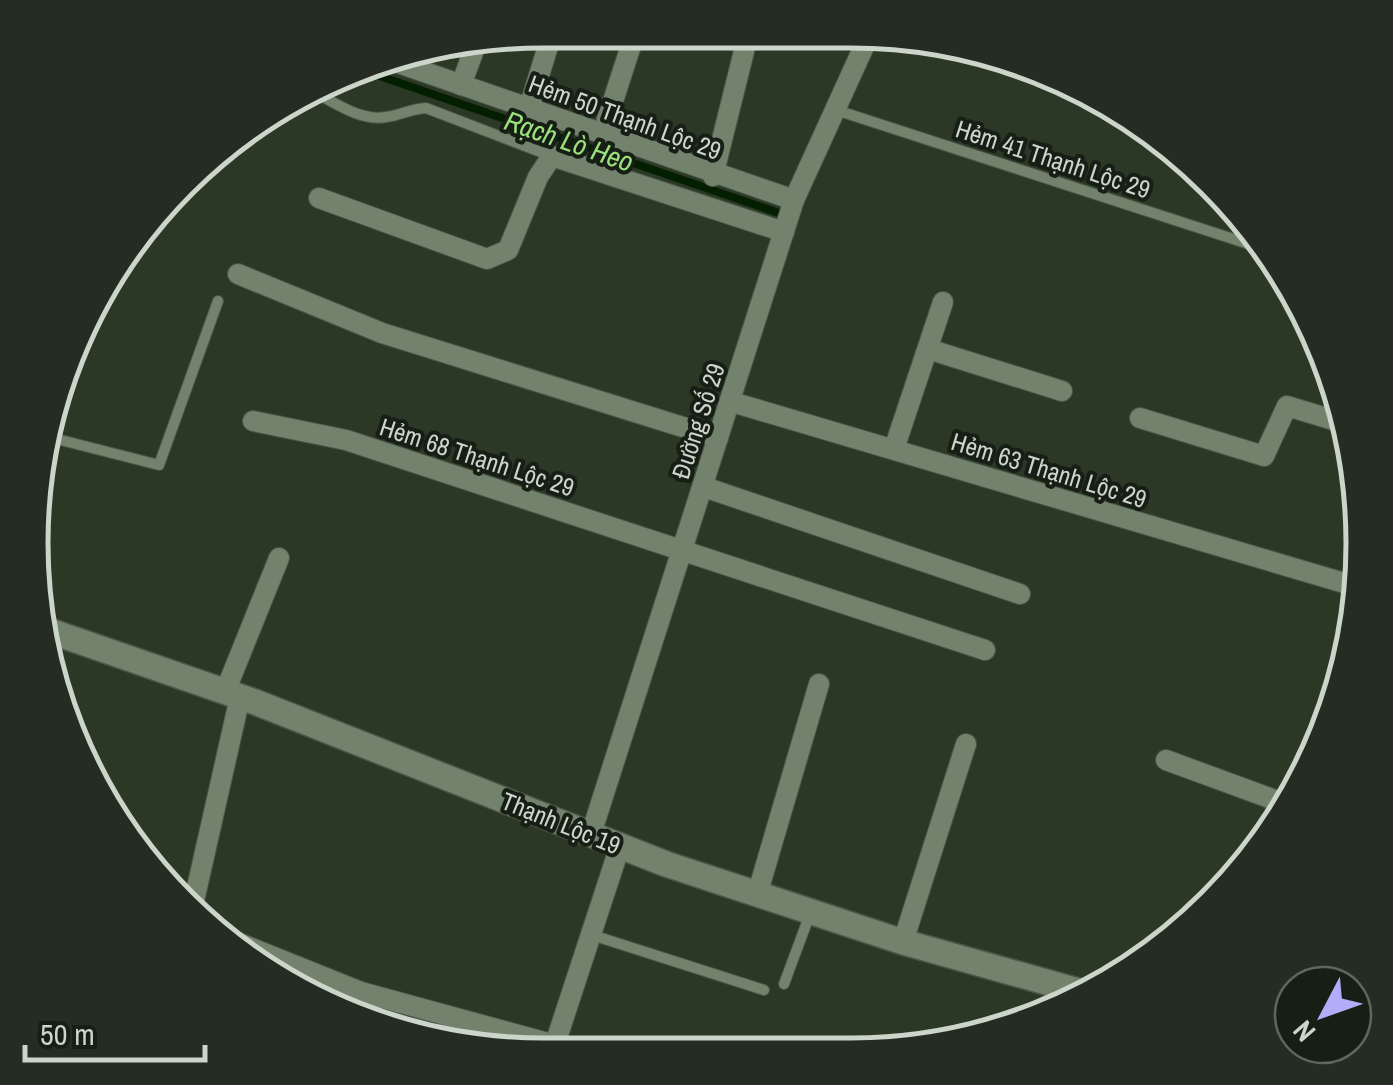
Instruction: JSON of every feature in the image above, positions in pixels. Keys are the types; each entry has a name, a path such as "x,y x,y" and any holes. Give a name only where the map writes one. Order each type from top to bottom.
{"street":[{"path":"528,108 547,48"},
{"path":"602,132 630,48"},
{"path":"713,176 745,48"},
{"name":"Đường Số 29","path":"591,834 794,200 862,48"},
{"path":"462,85 473,53"},
{"name":"Hẻm 50 Thạnh Lộc 29","path":"412,65 713,176 794,200"},
{"path":"319,198 487,259 498,258 508,250 538,177 552,156 784,232"},
{"path":"238,274 382,333 718,438"},
{"path":"894,449 944,302"},
{"path":"928,349 1062,391"},
{"name":"Hẻm 63 Thạnh Lộc 29","path":"732,402 1343,582"},
{"path":"1140,418 1264,456 1287,406 1330,419"},
{"name":"Hẻm 68 Thạnh Lộc 29","path":"253,421 346,440 984,650"},
{"path":"704,487 1020,594"},
{"path":"195,895 233,694 279,558"},
{"name":"Thạnh Lộc 19","path":"56,633 233,694 757,896 1066,988"},
{"path":"757,896 819,684"},
{"path":"903,942 966,744"},
{"path":"1166,760 1273,800"},
{"path":"558,1038 620,846"},
{"path":"268,955 361,992 522,1037"}],"lane":[{"path":"326,98 354,113 382,118 406,109 426,108 552,156"},
{"name":"Hẻm 41 Thạnh Lộc 29","path":"832,109 1244,243"},
{"path":"58,442 160,466 218,301"},
{"path":"784,984 811,912"},
{"path":"591,934 764,990"}],"waterway":[{"name":"Rạch Lò Heo","path":"378,76 779,213"}]}
